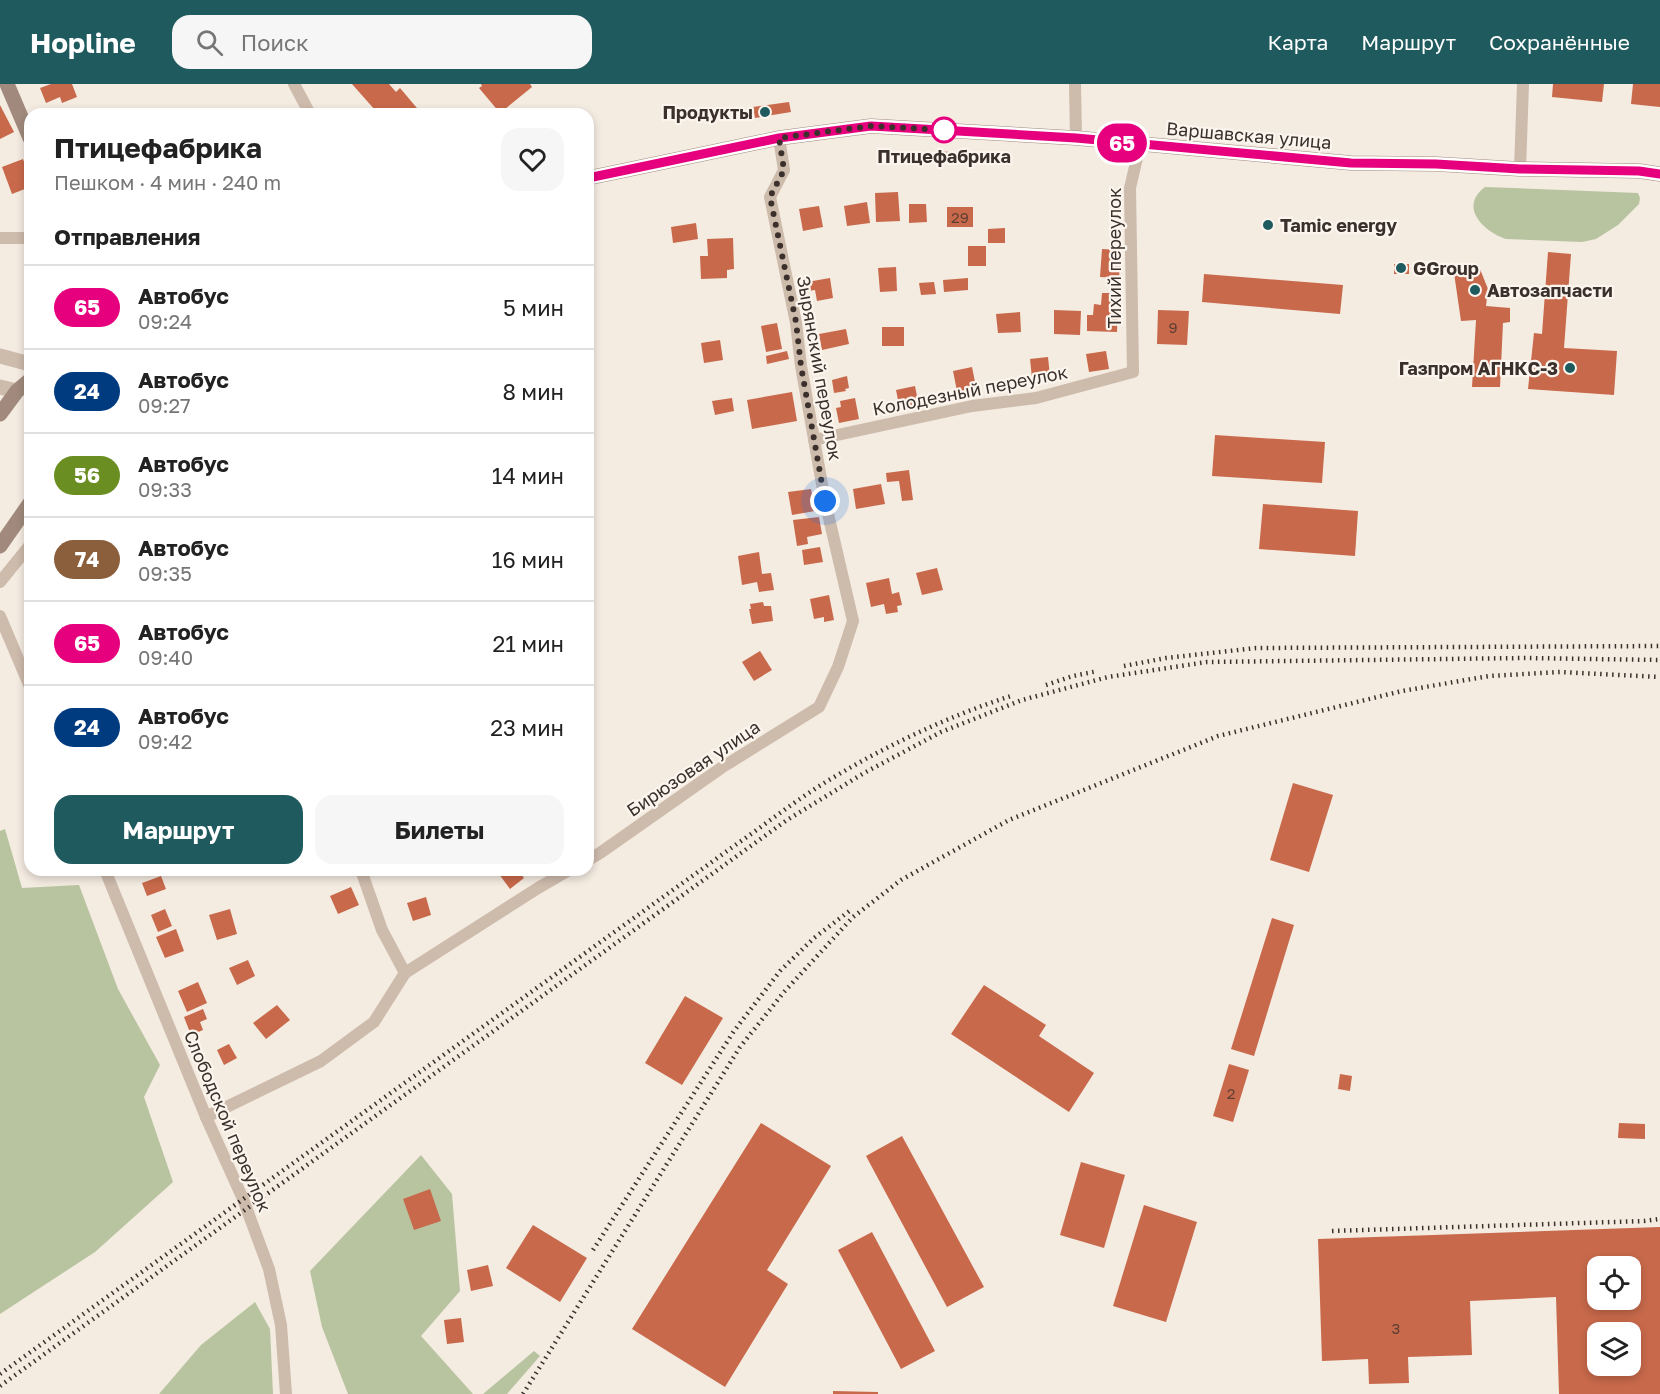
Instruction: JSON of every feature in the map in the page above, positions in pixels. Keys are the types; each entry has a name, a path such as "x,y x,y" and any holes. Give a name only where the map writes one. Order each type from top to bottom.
{"main road":[{"path":"7,84 24,124"},
{"name":"Варшавская улица","path":"594,177 779,138 871,126 1076,138 1351,163 1639,171 1660,174"},
{"path":"0,414 23,394"},
{"path":"0,526 24,508"},
{"path":"0,546 24,512"}],"street":[{"path":"294,84 307,108"},
{"path":"1075,84 1076,138"},
{"path":"1520,169 1523,84"},
{"name":"Зырянский переулок","path":"779,138 784,170 770,197 796,322 825,501 853,621 838,667 819,707"},
{"name":"Тихий переулок","path":"1133,372 1130,188 1140,145"},
{"path":"0,238 24,238"},
{"path":"0,356 24,362"},
{"name":"Колодезный переулок","path":"814,440 972,406 1036,398 1133,372"},
{"path":"0,387 23,394"},
{"path":"0,582 24,552"},
{"path":"0,616 24,673"},
{"name":"Бирюзовая улица","path":"594,856 721,768 819,707"},
{"name":"Слободской переулок","path":"107,876 206,1117 243,1199 269,1269 281,1325 286,1394"},
{"path":"363,876 382,930 405,974"},
{"path":"206,1117 321,1061 374,1022 405,974 559,876"}],"green space":[{"path":"1485,187 1638,193 1640,198 1639,204 1618,225 1596,239 1582,242 1506,239 1490,231 1477,218 1474,203 1477,195"},
{"path":"5,829 22,888 79,885 118,989 160,1065 144,1097 173,1182 95,1252 0,1314 0,831"},
{"path":"421,1155 452,1194 460,1291 421,1336 473,1394 348,1394 322,1327 310,1271"},
{"path":"255,1302 270,1329 273,1394 159,1394 201,1345"},
{"path":"534,1351 540,1356 507,1394 483,1394"}],"building":[{"path":"51,84 72,84 77,97 62,103 60,97 46,103 40,88"},
{"path":"352,84 389,84 396,92 400,88 417,108 373,108"},
{"path":"481,84 530,84 532,87 506,108 496,108 479,88"},
{"path":"1553,84 1604,84 1602,102 1552,97"},
{"path":"1633,84 1660,84 1660,107 1631,104"},
{"path":"789,102 791,112 755,118 753,107"},
{"path":"0,105 14,132 0,139"},
{"path":"936,151 966,153 965,163 936,161"},
{"path":"23,159 24,189 12,194 2,167"},
{"path":"898,192 900,221 876,222 875,193"},
{"path":"867,202 870,223 847,226 844,206"},
{"path":"909,204 926,204 927,222 909,223"},
{"path":"819,206 823,227 803,231 799,209"},
{"path":"947,207 973,207 973,227 947,227"},
{"path":"696,223 698,239 673,243 671,227"},
{"path":"1005,228 1005,243 988,243 988,229"},
{"path":"733,238 734,269 727,270 727,278 701,279 700,256 708,256 707,239"},
{"path":"968,246 986,246 986,266 968,266"},
{"path":"1102,249 1121,250 1119,278 1100,277"},
{"path":"1548,252 1571,254 1564,348 1617,351 1614,395 1528,389 1534,333 1542,334"},
{"path":"1394,264 1409,264 1409,274 1394,274"},
{"path":"1478,264 1488,289 1486,306 1510,308 1510,322 1503,323 1500,387 1472,387 1476,320 1461,321 1453,266"},
{"path":"896,267 897,291 880,292 878,268"},
{"path":"1204,274 1343,285 1340,314 1202,302"},
{"path":"830,278 833,298 817,301 815,290 808,291 807,282"},
{"path":"968,278 968,290 944,292 943,280"},
{"path":"934,282 936,294 921,295 919,283"},
{"path":"1102,293 1118,293 1117,332 1087,331 1087,315 1093,315 1094,304 1101,305"},
{"path":"1054,310 1081,311 1080,335 1054,334"},
{"path":"1158,310 1189,311 1187,345 1157,344"},
{"path":"1020,312 1021,332 998,333 996,314"},
{"path":"777,323 782,349 766,352 761,326"},
{"path":"882,327 904,327 904,346 882,346"},
{"path":"846,329 849,344 822,350 819,334"},
{"path":"720,340 723,360 704,363 701,343"},
{"path":"787,351 789,359 767,364 766,356"},
{"path":"1106,351 1109,369 1089,372 1086,354"},
{"path":"1048,357 1050,376 1032,378 1030,359"},
{"path":"972,367 977,392 958,396 953,371"},
{"path":"847,376 849,388 845,389 846,391 834,393 832,380"},
{"path":"915,386 919,406 900,410 896,390"},
{"path":"792,392 797,421 752,429 747,400"},
{"path":"732,398 734,411 715,415 712,401"},
{"path":"855,398 859,419 839,423 836,408 841,407 840,401"},
{"path":"1215,435 1325,442 1322,483 1212,476"},
{"path":"909,470 913,500 902,501 899,481 887,482 886,473"},
{"path":"881,484 885,504 856,509 853,489"},
{"path":"811,489 815,511 792,515 788,492"},
{"path":"1263,504 1358,511 1355,556 1259,549"},
{"path":"819,517 822,534 807,537 808,544 797,546 793,520"},
{"path":"820,547 823,562 804,565 802,550"},
{"path":"759,552 762,574 771,573 774,590 759,592 757,582 742,585 738,556"},
{"path":"937,568 943,590 922,595 916,573"},
{"path":"889,578 892,594 899,592 902,605 897,606 898,612 886,614 884,604 871,607 866,583"},
{"path":"829,595 834,620 824,622 824,617 814,619 810,599"},
{"path":"763,602 764,606 771,606 773,621 752,624 750,604"},
{"path":"760,651 772,670 754,681 742,662"},
{"path":"1293,783 1333,795 1309,872 1270,860"},
{"path":"161,876 166,889 147,896 142,883"},
{"path":"500,876 522,876 524,878 510,889"},
{"path":"351,887 359,905 338,914 330,896"},
{"path":"426,897 431,915 413,921 407,903"},
{"path":"165,909 172,926 158,932 151,915"},
{"path":"230,909 237,934 217,940 209,915"},
{"path":"1272,918 1294,925 1254,1056 1231,1049"},
{"path":"176,929 184,951 165,958 156,937"},
{"path":"248,960 255,976 237,985 229,968"},
{"path":"198,982 207,1003 187,1012 178,991"},
{"path":"984,985 1046,1025 1039,1036 1094,1073 1069,1112 951,1034"},
{"path":"685,996 723,1018 682,1085 645,1063"},
{"path":"277,1005 290,1020 266,1039 253,1023"},
{"path":"203,1009 207,1019 200,1022 203,1030 191,1035 184,1017"},
{"path":"229,1044 237,1058 224,1065 217,1050"},
{"path":"1229,1064 1249,1070 1233,1122 1213,1116"},
{"path":"1340,1074 1352,1076 1350,1091 1338,1089"},
{"path":"761,1123 831,1166 767,1270 788,1284 725,1387 632,1329"},
{"path":"1619,1123 1645,1124 1645,1139 1618,1138"},
{"path":"902,1136 984,1287 947,1307 866,1156"},
{"path":"1081,1162 1125,1175 1104,1248 1060,1235"},
{"path":"430,1189 441,1221 414,1230 403,1199"},
{"path":"1144,1205 1197,1222 1166,1322 1113,1306"},
{"path":"533,1225 587,1258 560,1302 506,1268"},
{"path":"1660,1227 1660,1394 1559,1394 1556,1297 1470,1301 1472,1355 1408,1357 1409,1383 1369,1384 1368,1359 1322,1361 1318,1239"},
{"path":"872,1232 935,1351 901,1369 838,1250"},
{"path":"488,1265 493,1286 471,1291 467,1270"},
{"path":"461,1318 464,1342 447,1344 444,1320"},
{"path":"833,1391 878,1392 878,1394 833,1394"}],"railway":[{"path":"1124,666 1166,658 1256,648 1660,646"},
{"path":"0,1386 787,820 864,773 941,732 1022,700 1108,677 1207,662 1525,658 1660,660"},
{"path":"1046,685 1098,671"},
{"path":"523,1394 740,1047 784,992 853,917 901,880 1009,820 1218,736 1402,691 1489,676 1560,672 1660,677"},
{"path":"0,1374 810,792 865,759 913,735 963,713 1011,696"},
{"path":"593,1250 734,1031 780,971 814,938 852,909"},
{"path":"1332,1231 1660,1219"}],"bus line":[{"name":"65","path":"594,177 779,138 871,126 1076,138 1351,163 1639,171 1660,174"}],"place":[{"name":"Продукты","path":"765,112"},
{"name":"Птицефабрика","path":"944,130"},
{"name":"Tamic energy","path":"1268,225"},
{"name":"GGroup","path":"1401,268"},
{"name":"Автозапчасти","path":"1475,290"},
{"name":"Газпром АГНКС-3","path":"1570,368"}],"route":[{"path":"825,501 801,366 796,322 770,197 784,170 779,138 871,126 944,130"}]}
